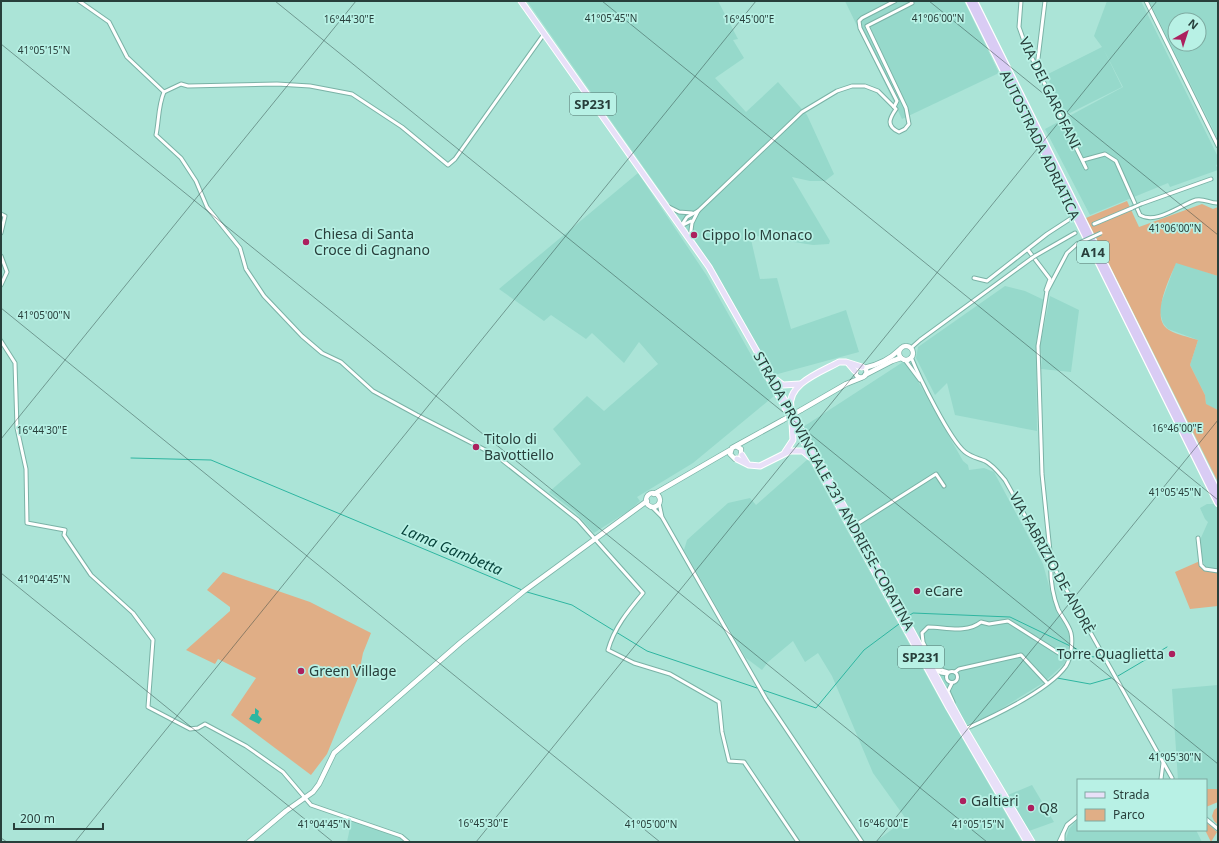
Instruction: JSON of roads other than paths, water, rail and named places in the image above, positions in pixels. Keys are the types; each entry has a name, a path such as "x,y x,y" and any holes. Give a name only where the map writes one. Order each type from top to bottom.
{"highway":[{"name":"AUTOSTRADA ADRIATICA","path":"969,1 1218,503"},
{"name":"AUTOSTRADA ADRIATICA","path":"974,1 1218,494"}],"main road":[{"name":"STRADA PROVINCIALE 231 ANDRIESE-CORATINA","path":"522,1 681,226 726,296 770,372 819,469 949,708 1027,842"},
{"name":"STRADA PROVINCIALE 231 ANDRIESE-CORATINA","path":"694,246 854,526 957,715 1032,842"},
{"path":"905,346 911,348 913,353 911,357 892,361 859,375 858,367 876,365 894,356 905,346"},
{"path":"899,350 899,354 903,359"},
{"path":"250,842 286,811 306,798 318,787 334,753 500,610 636,509 647,500 648,496 654,494 736,446 752,438 783,420 801,410 846,384 866,371 863,367 839,362 801,384 794,391 791,397 791,408 794,420 792,440 783,454"},
{"path":"849,363 859,375"},
{"path":"770,372 777,382 784,385 801,384"},
{"path":"715,459 735,459 742,453 752,438"},
{"path":"736,446 742,453 749,466"},
{"path":"730,450 730,456 749,466 760,466 790,451 803,451 819,469"},
{"path":"636,509 656,506 660,502 667,486"},
{"path":"654,494 657,495 660,502"},
{"path":"647,500 651,506"}],"street":[{"path":"79,1 109,22 127,57 164,92"},
{"path":"896,1 862,18 859,22 860,28 897,101 894,107 896,109 889,118 889,124 892,129 899,132 905,129 909,124 909,116 867,26 912,3 911,1"},
{"name":"VIA DEI GAROFANI","path":"1021,1 1019,27 1025,44 1086,168"},
{"path":"1037,67 1045,1"},
{"path":"1146,1 1218,146"},
{"path":"544,34 459,154 448,165 402,127 352,94 310,86 277,84 188,86 181,84 164,92 160,100 160,120 156,135 181,158 192,175 207,207 240,248 246,269 264,296 302,336 322,353 341,362 373,390 417,415 497,456 578,520 643,593 626,613 611,638 608,650 634,663 670,674 719,702 722,732 729,761 744,762 798,842"},
{"path":"690,240 692,220 698,211 802,112 837,92 852,86 865,86 878,91 894,107"},
{"path":"1083,160 1104,154 1110,156 1116,161 1140,215 1144,217 1153,218 1198,199 1212,203 1218,202"},
{"path":"1094,224 1141,204 1211,178"},
{"path":"667,206 679,212 692,213"},
{"path":"681,226 686,217 698,211"},
{"path":"1,214 5,216 1,233"},
{"path":"974,278 986,281 1047,234 1070,219"},
{"path":"681,226 692,220"},
{"path":"1047,291 1067,253 1077,244 1102,232"},
{"path":"911,348 1034,257 1075,233"},
{"path":"965,729 994,716 1047,683 1066,666 1071,646 1071,632 1058,609 1050,576 1051,561 1039,422 1038,346 1050,279 1028,250"},
{"path":"1,256 7,272 1,285"},
{"path":"1,341 15,363 17,428 26,469 27,523 65,530 64,535 91,574 133,613 153,640 148,707 190,729 198,728 205,724 246,746 289,777 312,804 401,836 408,842"},
{"path":"911,357 922,383"},
{"path":"903,359 922,383"},
{"name":"VIA FABRIZIO DE ANDRÈ","path":"922,383 956,443 965,452 986,462 998,471 1005,480 1173,779"},
{"path":"854,526 936,474 944,486"},
{"path":"660,502 662,517"},
{"path":"651,506 662,517 766,699 862,842"},
{"path":"1198,538 1201,565 1205,569 1218,571"},
{"path":"948,673 936,667 926,648 922,633 928,627 966,630 975,627 981,622 988,624 1008,621 1068,659"},
{"path":"926,659 937,672 948,673 1020,655 1047,683"},
{"path":"956,672 958,678 952,683 948,691 956,708 957,715"},
{"path":"948,673 947,679 952,683"},
{"path":"1161,779 1163,761"},
{"path":"1162,779 1166,776 1173,779"},
{"path":"1059,842 1069,822 1077,817"},
{"path":"1207,820 1218,829"},
{"path":"1063,832 1063,842"}],"waterway":[{"name":"Lama Gambetta","path":"131,458 211,460 522,590"},
{"name":"Lama Gambetta","path":"527,592 572,605 647,651 757,688"},
{"name":"Lama Gambetta","path":"907,617 913,613 1010,617 1093,657 1100,655"},
{"name":"Lama Gambetta","path":"763,690 816,708 864,650 899,624"},
{"path":"1118,676 1167,647"},
{"path":"1057,678 1090,684 1111,678"}],"place":[{"name":"Cippo lo Monaco","path":"694,235"},
{"name":"Chiesa di Santa Croce di Cagnano","path":"306,242"},
{"name":"Titolo di Bavottiello","path":"476,447"},
{"name":"eCare","path":"917,591"},
{"name":"Torre Quaglietta","path":"1172,654"},
{"name":"Green Village","path":"301,671"},
{"name":"Galtieri","path":"963,801"},
{"name":"Q8","path":"1031,808"}]}
